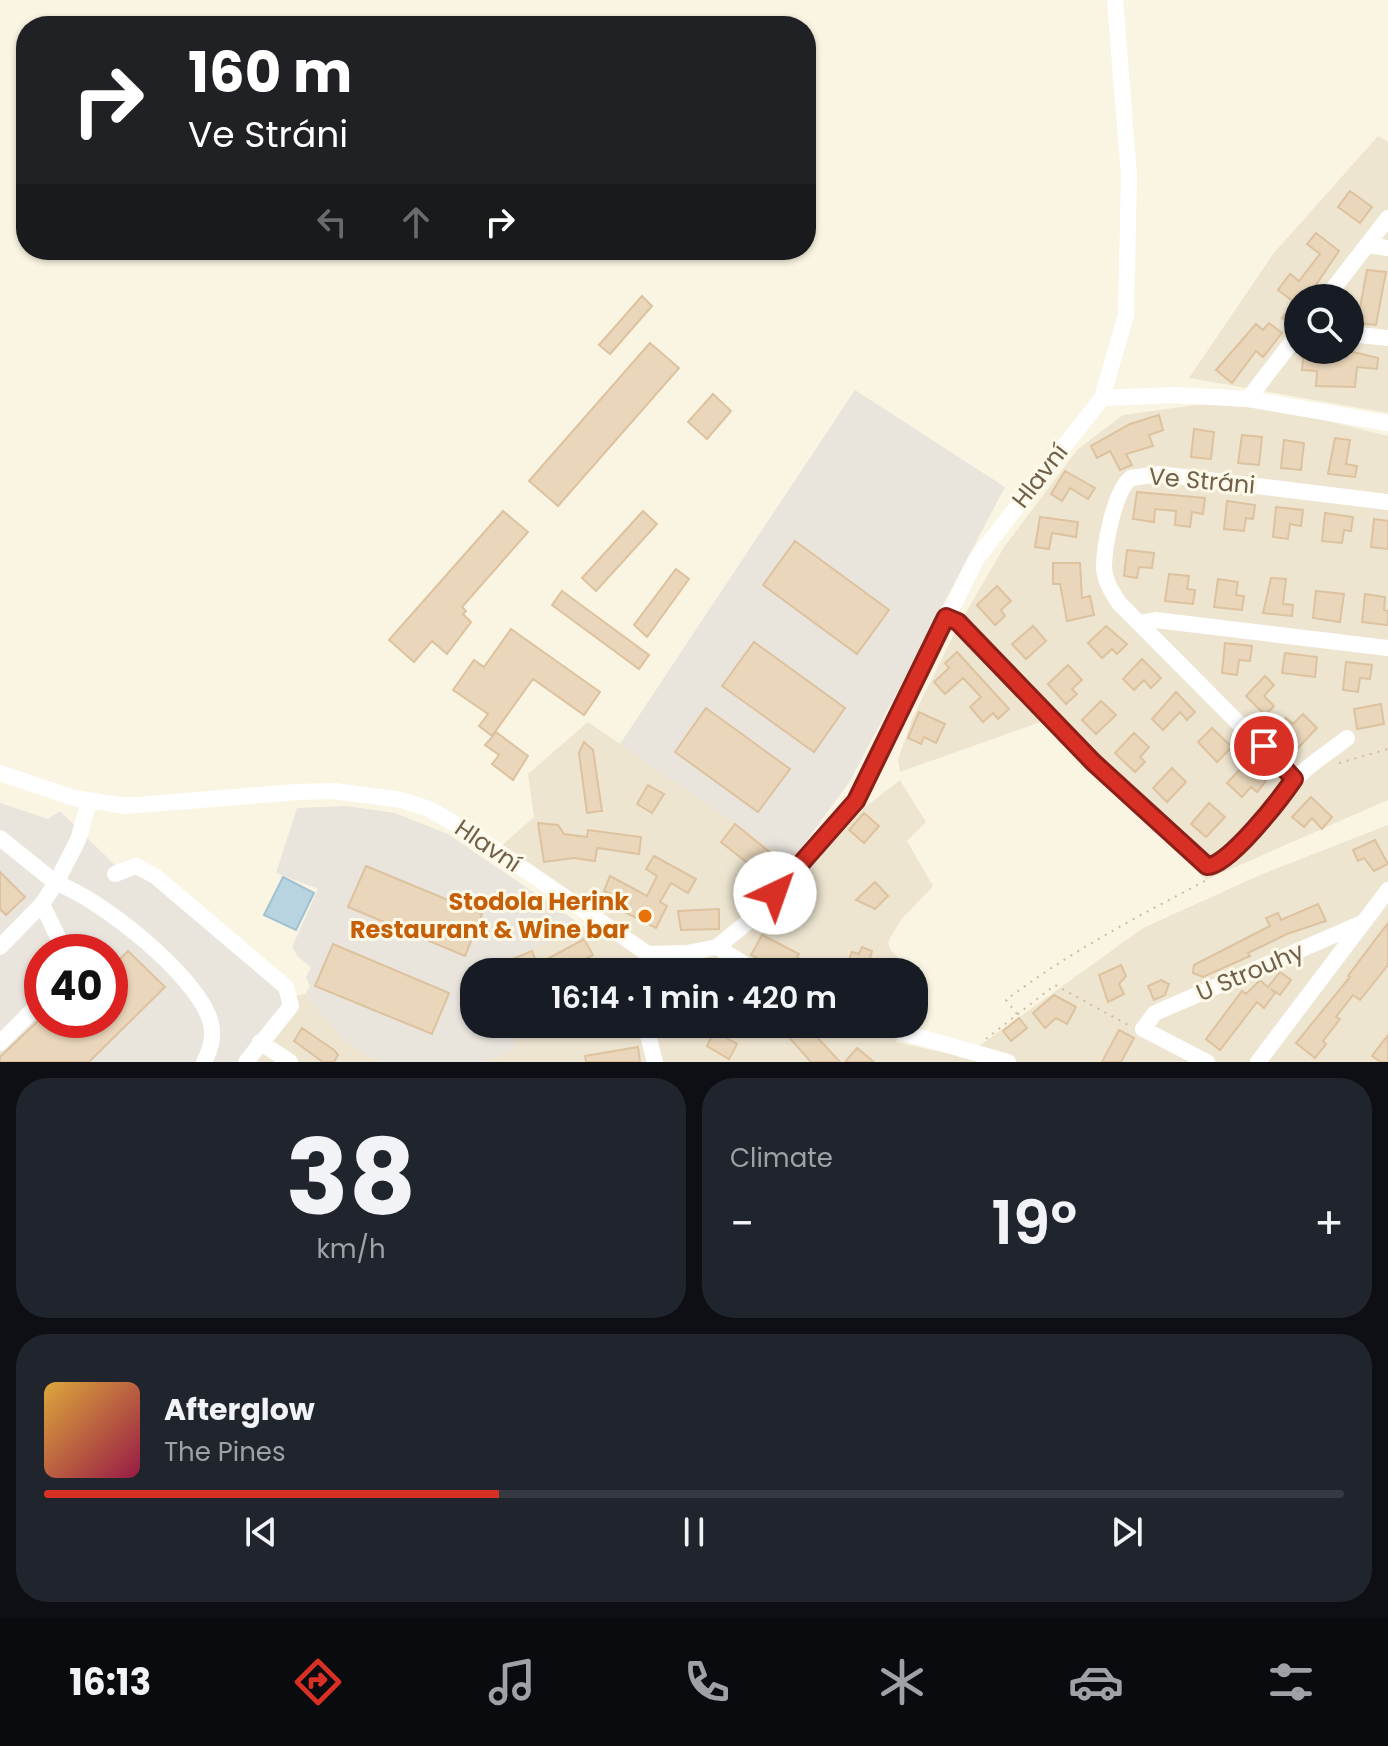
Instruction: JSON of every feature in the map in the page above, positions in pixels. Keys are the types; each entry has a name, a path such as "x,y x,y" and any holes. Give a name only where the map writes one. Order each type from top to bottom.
{"street":[{"path":"1115,0 1129,175 1126,315 1102,398 1173,395 1248,399 1388,423"},
{"path":"1337,284 1388,218"},
{"path":"1367,245 1388,248"},
{"path":"1364,335 1388,338"},
{"path":"1248,399 1284,352"},
{"name":"Hlavní","path":"717,947 755,916 856,801 977,558 1102,398"},
{"name":"Ve Stráni","path":"1294,779 1119,603 1108,585 1104,568 1117,494 1131,478 1159,474 1388,502"},
{"path":"946,617 958,622 1093,762 1207,866 1223,861 1278,802 1294,779 1347,738"},
{"path":"1140,623 1155,620 1388,648"},
{"name":"Hlavní","path":"0,773 89,802 126,806 334,791 402,800 429,809 471,833 630,945 648,954"},
{"path":"0,947 42,904 56,883 78,840 89,802"},
{"path":"0,838 56,883 82,893 107,909 194,993 211,1024 212,1038 204,1062"},
{"path":"115,874 136,866 155,876 286,987 291,1006 246,1062"},
{"path":"1258,1062 1388,890"},
{"path":"42,904 56,934"},
{"name":"U Strouhy","path":"1143,1029 1155,1013 1362,923"},
{"path":"647,958 648,954 687,953 717,947 735,958"},
{"path":"0,1043 24,1019"},
{"path":"1143,1029 1207,1062"},
{"path":"649,1038 655,1062"},
{"path":"928,1038 1008,1062"},
{"path":"260,1042 290,1062"}],"path":[{"path":"1323,757 1343,764 1388,749"},
{"path":"1017,1014 1006,1000 1042,973 1124,923 1206,880"},
{"path":"973,1049 1055,985 1130,1026 1143,1029"}],"shaded area":[{"path":"1378,136 1388,142 1388,413 1189,378 1273,254"},
{"path":"855,390 1005,487 850,781 791,862 620,744"},
{"path":"1203,404 1284,410 1388,436 1388,800 1206,880 1043,721 900,772 898,760 913,717 957,628 1004,547 1078,449 1123,415"},
{"path":"588,722 807,871 864,808 900,780 926,822 907,841 933,886 900,921 888,942 891,951 899,958 508,958 585,928 596,913 500,847 534,817 528,774"},
{"path":"0,803 48,819 60,811 124,874 146,872 287,997 243,1062 0,1062"},
{"path":"347,806 395,813 448,834 586,928 509,958 460,958 460,1038 513,1038 517,1048 486,1062 379,1062 345,1042 305,994 310,986 306,977 311,967 298,957 292,947 318,889 276,873 297,808"},
{"path":"1388,825 1388,1062 486,1062 517,1048 513,1038 898,1038 896,1042 964,1057 1143,928 1260,875"},
{"path":"305,994 345,1042 379,1062 242,1062 287,997"}],"water":[{"path":"283,877 314,893 296,930 264,915"}],"building":[{"path":"1350,191 1372,207 1360,223 1338,207"},
{"path":"1316,233 1339,251 1317,284 1284,284 1284,294 1278,290 1290,274 1299,281 1320,254 1307,244"},
{"path":"1367,270 1386,272 1376,325 1364,324"},
{"path":"642,296 652,306 610,354 599,345"},
{"path":"1269,323 1282,333 1263,357 1256,351 1232,383 1216,370 1256,324 1263,330"},
{"path":"650,343 679,368 558,506 529,481"},
{"path":"1364,355 1378,358 1377,369 1357,367 1355,387 1316,386 1317,371 1302,370 1303,364 1364,364"},
{"path":"713,394 731,411 707,439 688,422"},
{"path":"1159,415 1163,430 1149,435 1153,446 1126,454 1132,465 1120,470 1110,451 1097,458 1091,446 1130,424"},
{"path":"1194,429 1214,432 1211,459 1191,457"},
{"path":"1242,435 1262,437 1259,465 1238,463"},
{"path":"1335,438 1350,440 1346,464 1357,466 1355,477 1328,474"},
{"path":"1284,440 1304,443 1301,470 1281,468"},
{"path":"1065,471 1095,488 1088,499 1070,488 1062,501 1051,494"},
{"path":"1137,492 1205,498 1203,514 1192,512 1190,527 1175,525 1176,511 1155,509 1154,522 1133,519"},
{"path":"1227,501 1255,505 1253,519 1246,518 1244,531 1224,529"},
{"path":"1276,507 1303,510 1301,526 1290,524 1288,539 1273,537"},
{"path":"503,511 528,532 462,607 466,611 463,614 471,622 447,654 432,641 414,662 389,640"},
{"path":"643,511 657,524 596,591 582,578"},
{"path":"1325,513 1353,517 1351,531 1344,530 1342,543 1322,541"},
{"path":"1040,517 1078,522 1076,537 1052,533 1049,549 1035,547"},
{"path":"1374,519 1388,521 1388,549 1371,547"},
{"path":"795,541 889,610 857,654 763,585"},
{"path":"1127,550 1154,553 1152,568 1139,567 1137,578 1124,576"},
{"path":"1053,563 1080,563 1082,598 1090,596 1094,615 1067,621 1060,584 1053,584"},
{"path":"676,569 689,579 647,637 634,625"},
{"path":"1169,574 1189,576 1187,589 1195,590 1193,604 1165,601"},
{"path":"1271,578 1286,579 1283,604 1293,605 1292,616 1263,613"},
{"path":"1218,579 1238,582 1236,595 1244,596 1242,610 1214,607"},
{"path":"997,586 1011,601 1001,610 1005,616 995,625 977,605"},
{"path":"562,591 649,655 639,669 552,605"},
{"path":"1316,591 1344,594 1340,622 1313,618"},
{"path":"1365,594 1385,597 1388,625 1362,622"},
{"path":"1033,626 1046,641 1026,659 1012,644"},
{"path":"1106,626 1127,644 1117,654 1112,649 1102,658 1088,643"},
{"path":"511,629 600,692 584,715 533,679 492,736 479,726 488,714 453,690 474,660 484,667"},
{"path":"754,642 845,708 814,752 722,686"},
{"path":"1225,643 1252,646 1250,661 1239,660 1237,675 1222,673"},
{"path":"957,652 1009,709 998,719 993,713 983,722 970,707 981,697 963,678 945,694 934,682 949,668 945,663"},
{"path":"1285,653 1317,657 1315,677 1282,673"},
{"path":"1142,659 1161,678 1151,688 1144,680 1134,690 1123,679"},
{"path":"1346,662 1372,665 1370,679 1360,678 1358,692 1343,690"},
{"path":"1068,665 1082,680 1072,689 1077,694 1066,704 1048,684"},
{"path":"1265,676 1274,685 1264,696 1274,706 1265,715 1246,696"},
{"path":"1176,692 1195,712 1187,720 1180,712 1163,730 1152,719"},
{"path":"1101,701 1116,715 1096,734 1082,720"},
{"path":"1381,704 1384,724 1357,729 1354,709"},
{"path":"706,708 790,769 758,812 675,752"},
{"path":"919,712 945,724 936,743 924,737 921,744 908,738"},
{"path":"1303,714 1317,728 1298,748 1277,727 1286,718 1293,724"},
{"path":"1212,728 1232,747 1217,762 1198,742"},
{"path":"496,732 528,756 513,780 492,764 499,755 485,745"},
{"path":"1134,733 1149,747 1140,757 1145,762 1135,772 1115,753"},
{"path":"584,742 593,750 602,811 587,813 579,753"},
{"path":"1246,763 1266,781 1257,792 1251,787 1242,797 1227,783"},
{"path":"1172,768 1186,782 1167,802 1153,788"},
{"path":"648,785 664,794 652,813 637,804"},
{"path":"1311,797 1332,817 1322,829 1312,818 1304,827 1292,817"},
{"path":"1209,803 1225,817 1206,837 1191,824"},
{"path":"864,813 879,826 864,843 849,830"},
{"path":"538,823 558,825 564,834 587,837 588,830 641,837 639,854 597,848 595,861 574,858 544,862"},
{"path":"735,824 777,858 764,876 721,842"},
{"path":"1375,840 1388,864 1374,871 1364,858 1358,861 1353,850"},
{"path":"654,856 696,879 688,893 671,883 660,902 667,906 656,928 607,903 611,894 604,891 610,876 647,896 657,876 646,869"},
{"path":"366,866 482,914 465,956 348,907"},
{"path":"0,872 25,897 6,915 0,909"},
{"path":"875,882 888,896 875,909 856,900"},
{"path":"1318,904 1326,921 1287,934 1248,953 1250,956 1203,977 1193,973 1194,965 1270,926 1266,918 1278,913 1281,920"},
{"path":"719,909 719,929 681,930 678,911"},
{"path":"1388,923 1388,965 1360,1000 1353,995 1336,1017 1340,1019 1323,1041 1326,1044 1315,1058 1296,1043 1350,977"},
{"path":"762,935 799,954 799,958 757,958 751,955"},
{"path":"584,939 593,955 588,958 549,958"},
{"path":"333,944 449,993 432,1034 315,986"},
{"path":"862,947 872,951 870,958 850,958 852,952 859,954"},
{"path":"128,951 165,987 128,1024"},
{"path":"532,951 535,958 515,958"},
{"path":"1121,965 1126,976 1119,984 1124,994 1108,1002 1099,975"},
{"path":"1280,972 1291,980 1280,995 1271,989 1275,993 1264,1008 1257,1002 1220,1050 1206,1039 1242,991 1246,994 1260,980 1268,987"},
{"path":"1161,980 1169,984 1165,995 1154,1000 1148,986"},
{"path":"1054,995 1076,1007 1067,1024 1056,1018 1045,1028 1033,1013"},
{"path":"1019,1018 1027,1028 1011,1041 1003,1031"},
{"path":"302,1028 334,1050 338,1055 334,1062 323,1062 294,1041"},
{"path":"1119,1030 1134,1038 1121,1062 1102,1062"},
{"path":"24,1034 24,1038 113,1038 89,1062 0,1062 0,1057"},
{"path":"1388,1035 1388,1062 1381,1062 1372,1056"},
{"path":"711,1038 726,1038 737,1044 729,1059 707,1046"},
{"path":"790,1038 818,1038 840,1062 811,1062"},
{"path":"638,1047 640,1062 586,1062 585,1056"},
{"path":"857,1048 874,1062 845,1062"}],"place":[{"name":"Stodola Herink Restaurant & Wine bar","path":"645,916"}],"route":[{"path":"775,893 856,801 946,617 958,622 1093,762 1207,866 1223,861 1278,802 1294,779 1264,746"}]}
